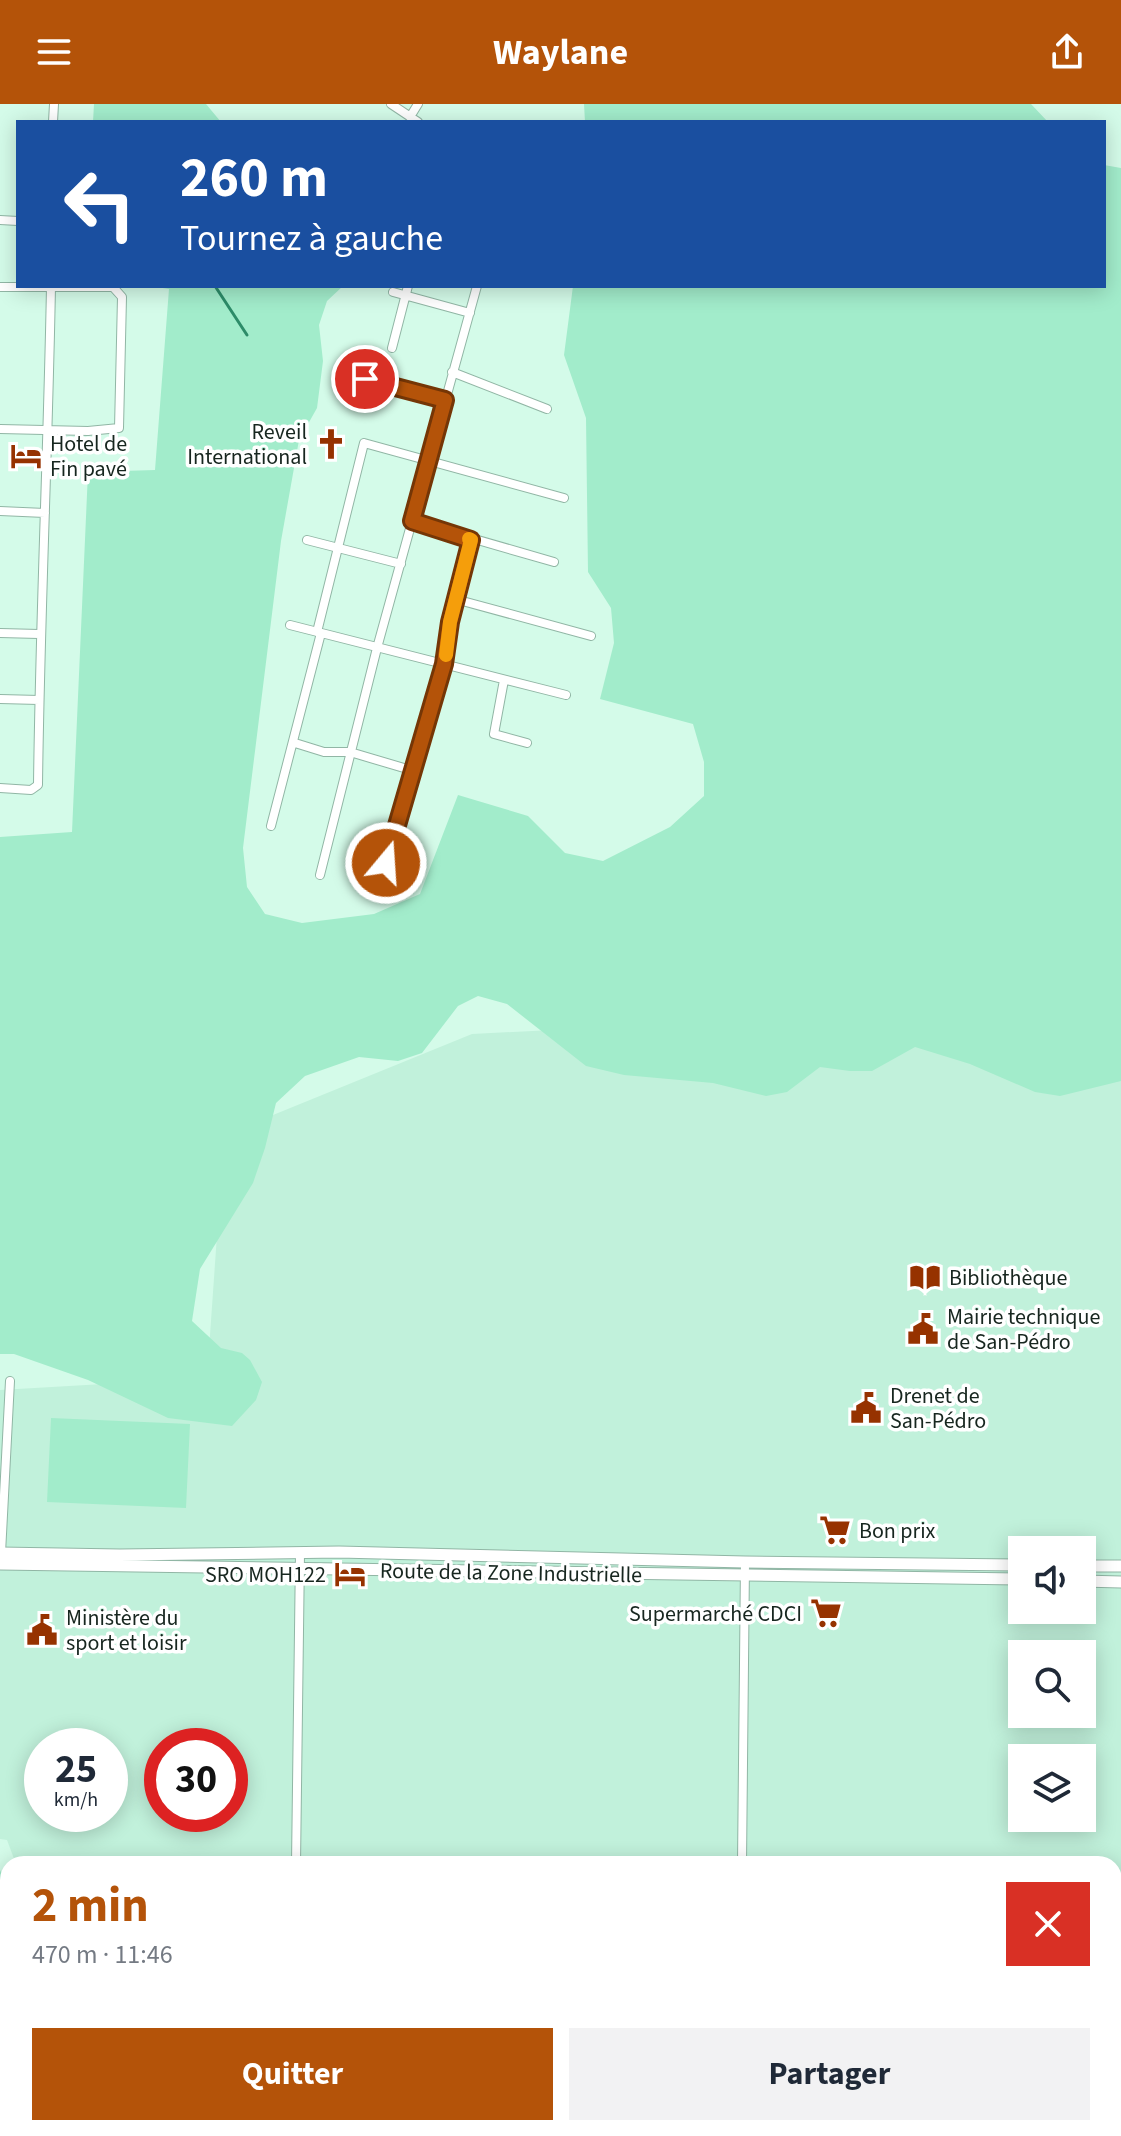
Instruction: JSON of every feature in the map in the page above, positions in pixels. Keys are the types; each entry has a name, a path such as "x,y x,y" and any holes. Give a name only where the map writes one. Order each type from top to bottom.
{"main road":[{"name":"Route de la Zone Industrielle","path":"0,1553 300,1553 1008,1565"},
{"name":"Route de la Zone Industrielle","path":"0,1564 1008,1579"},
{"path":"1096,1566 1121,1566"},
{"path":"1096,1581 1121,1582"}],"street":[{"path":"391,104 414,119 418,104"},
{"path":"0,788 31,790 38,785 39,634 51,288"},
{"path":"0,429 88,431 121,426 122,297 114,288"},
{"path":"320,875 377,648 476,288"},
{"path":"393,292 407,291 470,313"},
{"path":"392,348 407,291"},
{"path":"339,372 445,400"},
{"path":"452,372 547,409"},
{"path":"271,826 295,743 364,443 564,498"},
{"path":"0,511 45,513"},
{"path":"412,521 554,562"},
{"path":"307,540 401,564"},
{"path":"386,863 444,664 455,599 471,540"},
{"path":"455,599 591,636"},
{"path":"290,625 566,695"},
{"path":"0,633 39,634"},
{"path":"504,680 494,734 527,743"},
{"path":"0,699 39,700"},
{"path":"295,743 324,752 350,752 414,771"},
{"path":"0,1553 10,1381"},
{"path":"296,1856 300,1553"},
{"path":"742,1856 745,1562"}],"shaded area":[{"path":"94,104 206,104 219,120 93,120"},
{"path":"584,104 1031,104 1046,120 585,120"},
{"path":"1106,165 1121,168 1121,1081 1060,1096 1035,1092 970,1064 915,1047 872,1071 820,1067 787,1092 766,1096 713,1083 624,1075 586,1066 507,1004 478,996 458,1006 422,1053 398,1061 359,1057 305,1076 276,1103 253,1183 200,1269 192,1321 221,1348 242,1353 250,1360 262,1382 256,1400 232,1426 168,1418 88,1380 14,1354 0,1354 0,837 72,832 88,472 155,470 169,289 163,288 341,288 327,301 319,325 323,361 317,408 299,440 281,541 243,848 247,887 265,914 302,923 374,914 420,894 458,795 528,816 565,853 603,861 670,827 704,796 704,762 693,724 600,699 614,643 611,608 588,572 586,418 564,355 573,288 1106,288"},
{"path":"1121,1001 1121,1856 13,1856 7,1840 0,1839 0,1390 207,1378 224,1135 472,1034"},
{"path":"51,1418 190,1424 186,1508 47,1502"}],"waterway":[{"path":"216,288 247,335"}],"slow traffic":[{"path":"446,655 450,622 469,539"}],"place":[{"name":"Reveil International","path":"331,444"},
{"name":"Hotel de Fin pavé","path":"26,456"},
{"name":"Bibliothèque","path":"925,1277"},
{"name":"Mairie technique de San-Pédro","path":"923,1329"},
{"name":"Drenet de San-Pédro","path":"866,1408"},
{"name":"Bon prix","path":"835,1530"},
{"name":"SRO MOH122","path":"350,1574"},
{"name":"Supermarché CDCI","path":"826,1613"},
{"name":"Ministère du sport et loisir","path":"42,1630"}],"route":[{"path":"365,379 445,400 412,521 471,540 455,599 444,664 386,863"}]}
